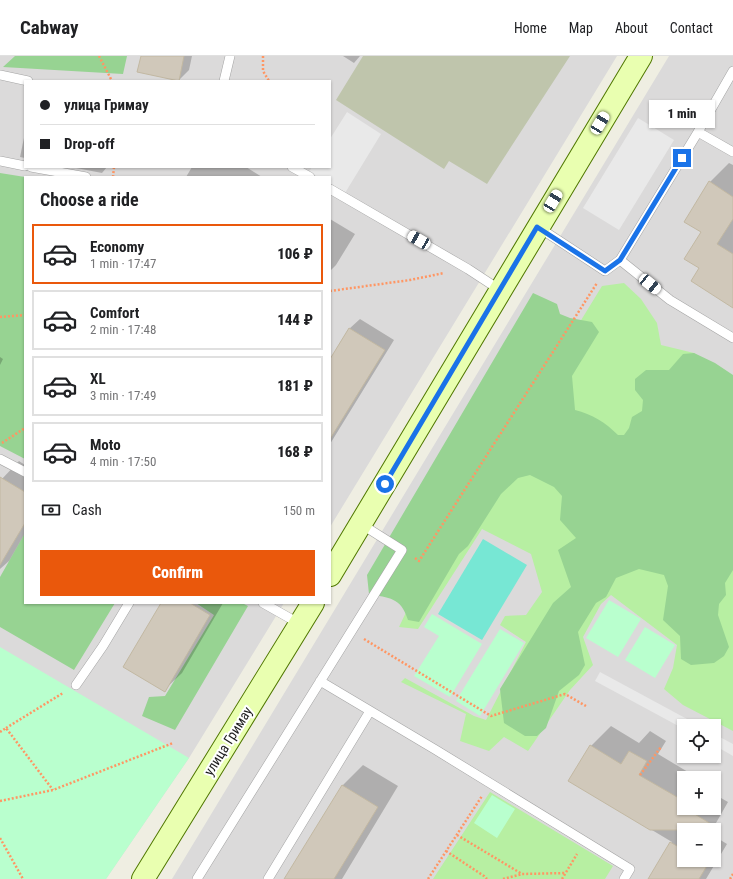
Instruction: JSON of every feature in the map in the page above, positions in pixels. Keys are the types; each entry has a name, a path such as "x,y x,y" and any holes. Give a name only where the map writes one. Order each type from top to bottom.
{"street":[{"path":"331,573 639,57"},
{"name":"улица Гримау","path":"143,879 312,604"}],"lane":[{"path":"224,80 230,56"},
{"path":"537,227 605,271 620,260 698,132 733,71"},
{"path":"0,75 24,80"},
{"path":"698,132 733,152"},
{"path":"0,161 24,166"},
{"path":"37,168 81,176"},
{"path":"294,168 308,176"},
{"path":"331,190 468,269 500,290"},
{"path":"620,260 670,300 733,338"},
{"path":"0,459 24,471"},
{"path":"198,879 402,550 361,524"},
{"path":"76,685 103,646 128,604"},
{"path":"265,604 300,624"},
{"path":"320,681 630,869 624,879"},
{"path":"268,879 370,711"}],"path":[{"path":"99,56 111,80"},
{"path":"263,56 263,71 268,80"},
{"path":"331,291 410,280 468,269"},
{"path":"402,550 419,561 605,271"},
{"path":"0,317 24,315"},
{"path":"0,444 24,429"},
{"path":"351,632 491,716 565,694 586,706"},
{"path":"0,732 76,685"},
{"path":"6,728 53,790"},
{"path":"0,801 53,790 173,743"},
{"path":"640,776 661,747"},
{"path":"428,879 490,784"},
{"path":"457,835 522,874"},
{"path":"0,838 23,879"},
{"path":"562,879 585,842"},
{"path":"446,851 487,879"},
{"path":"503,879 522,874 566,872"},
{"path":"730,879 733,874"}],"shaded area":[{"path":"0,56 617,56 331,525 331,176 24,176 24,604 283,604 189,758 106,879 0,879"},
{"path":"363,56 570,56 487,184 449,161 444,169 336,100"},
{"path":"669,56 733,56 733,879 172,879"},
{"path":"347,112 381,134 345,193 331,185 331,176 316,176 309,172 311,168 331,168 331,137"},
{"path":"638,118 674,140 619,230 583,208"},
{"path":"483,539 527,565 482,640 438,614"},
{"path":"600,672 687,719 677,719 677,725 595,681"},
{"path":"721,738 733,744 733,756 721,749"}],"green space":[{"path":"15,56 127,56 123,74 3,67"},
{"path":"0,173 24,177 24,458 0,446"},
{"path":"624,283 641,299 657,323 661,345 694,353 733,379 733,731 721,725 721,719 710,719 683,705 664,689 673,668 677,645 611,595 601,604 583,637 593,665 570,690 528,751 504,737 489,751 460,741 466,714 401,682 405,678 474,716 486,720 526,642 500,625 505,616 526,615 542,592 531,554 482,529 418,629 399,627 419,585 602,286"},
{"path":"533,293 557,304 560,314 570,318 592,322 599,332 572,376 575,410 598,420 618,435 624,435 629,428 632,417 642,411 643,400 635,390 635,379 646,370 669,370 683,354 694,353 715,363 733,375 733,570 725,583 726,595 719,604 718,615 729,647 724,656 714,663 691,665 681,659 680,636 663,620 668,586 664,575 639,569 616,578 606,597 596,603 578,632 585,665 579,675 559,691 546,728 537,736 525,736 504,723 500,689 553,603 571,587 558,550 576,538 560,520 562,496 554,487 530,475 518,478 501,494 468,546 459,554 419,622 408,620 402,607 393,600 369,594 367,575"},
{"path":"24,535 24,604 114,604 74,670 0,627 0,577"},
{"path":"609,600 641,619 618,657 586,638"},
{"path":"198,604 244,604 248,606 175,730 142,716 149,697 165,696 214,615"},
{"path":"432,614 482,644 450,697 414,676 439,636 424,627"},
{"path":"645,627 675,645 655,678 625,660"},
{"path":"500,629 524,643 480,716 456,701"},
{"path":"0,647 189,758 106,879 0,879"},
{"path":"490,792 613,866 605,879 433,879"},
{"path":"492,795 515,809 497,838 474,823"}],"building":[{"path":"141,56 184,56 179,80 137,72"},
{"path":"709,181 733,197 733,219 717,244 733,254 733,308 691,281 699,268 684,259 701,232 684,222"},
{"path":"349,328 385,350 331,437 331,357"},
{"path":"0,477 24,491 24,525 0,565"},
{"path":"160,604 192,604 210,615 165,692 123,667"},
{"path":"590,745 621,764 629,751 647,761 639,775 677,797 677,815 696,815 709,823 677,823 677,830 650,830 568,781"},
{"path":"342,785 378,807 334,879 284,879"},
{"path":"670,842 677,846 677,867 706,867 699,879 648,879"}],"route":[{"path":"385,484 537,227 605,271 620,260 682,158"}]}
